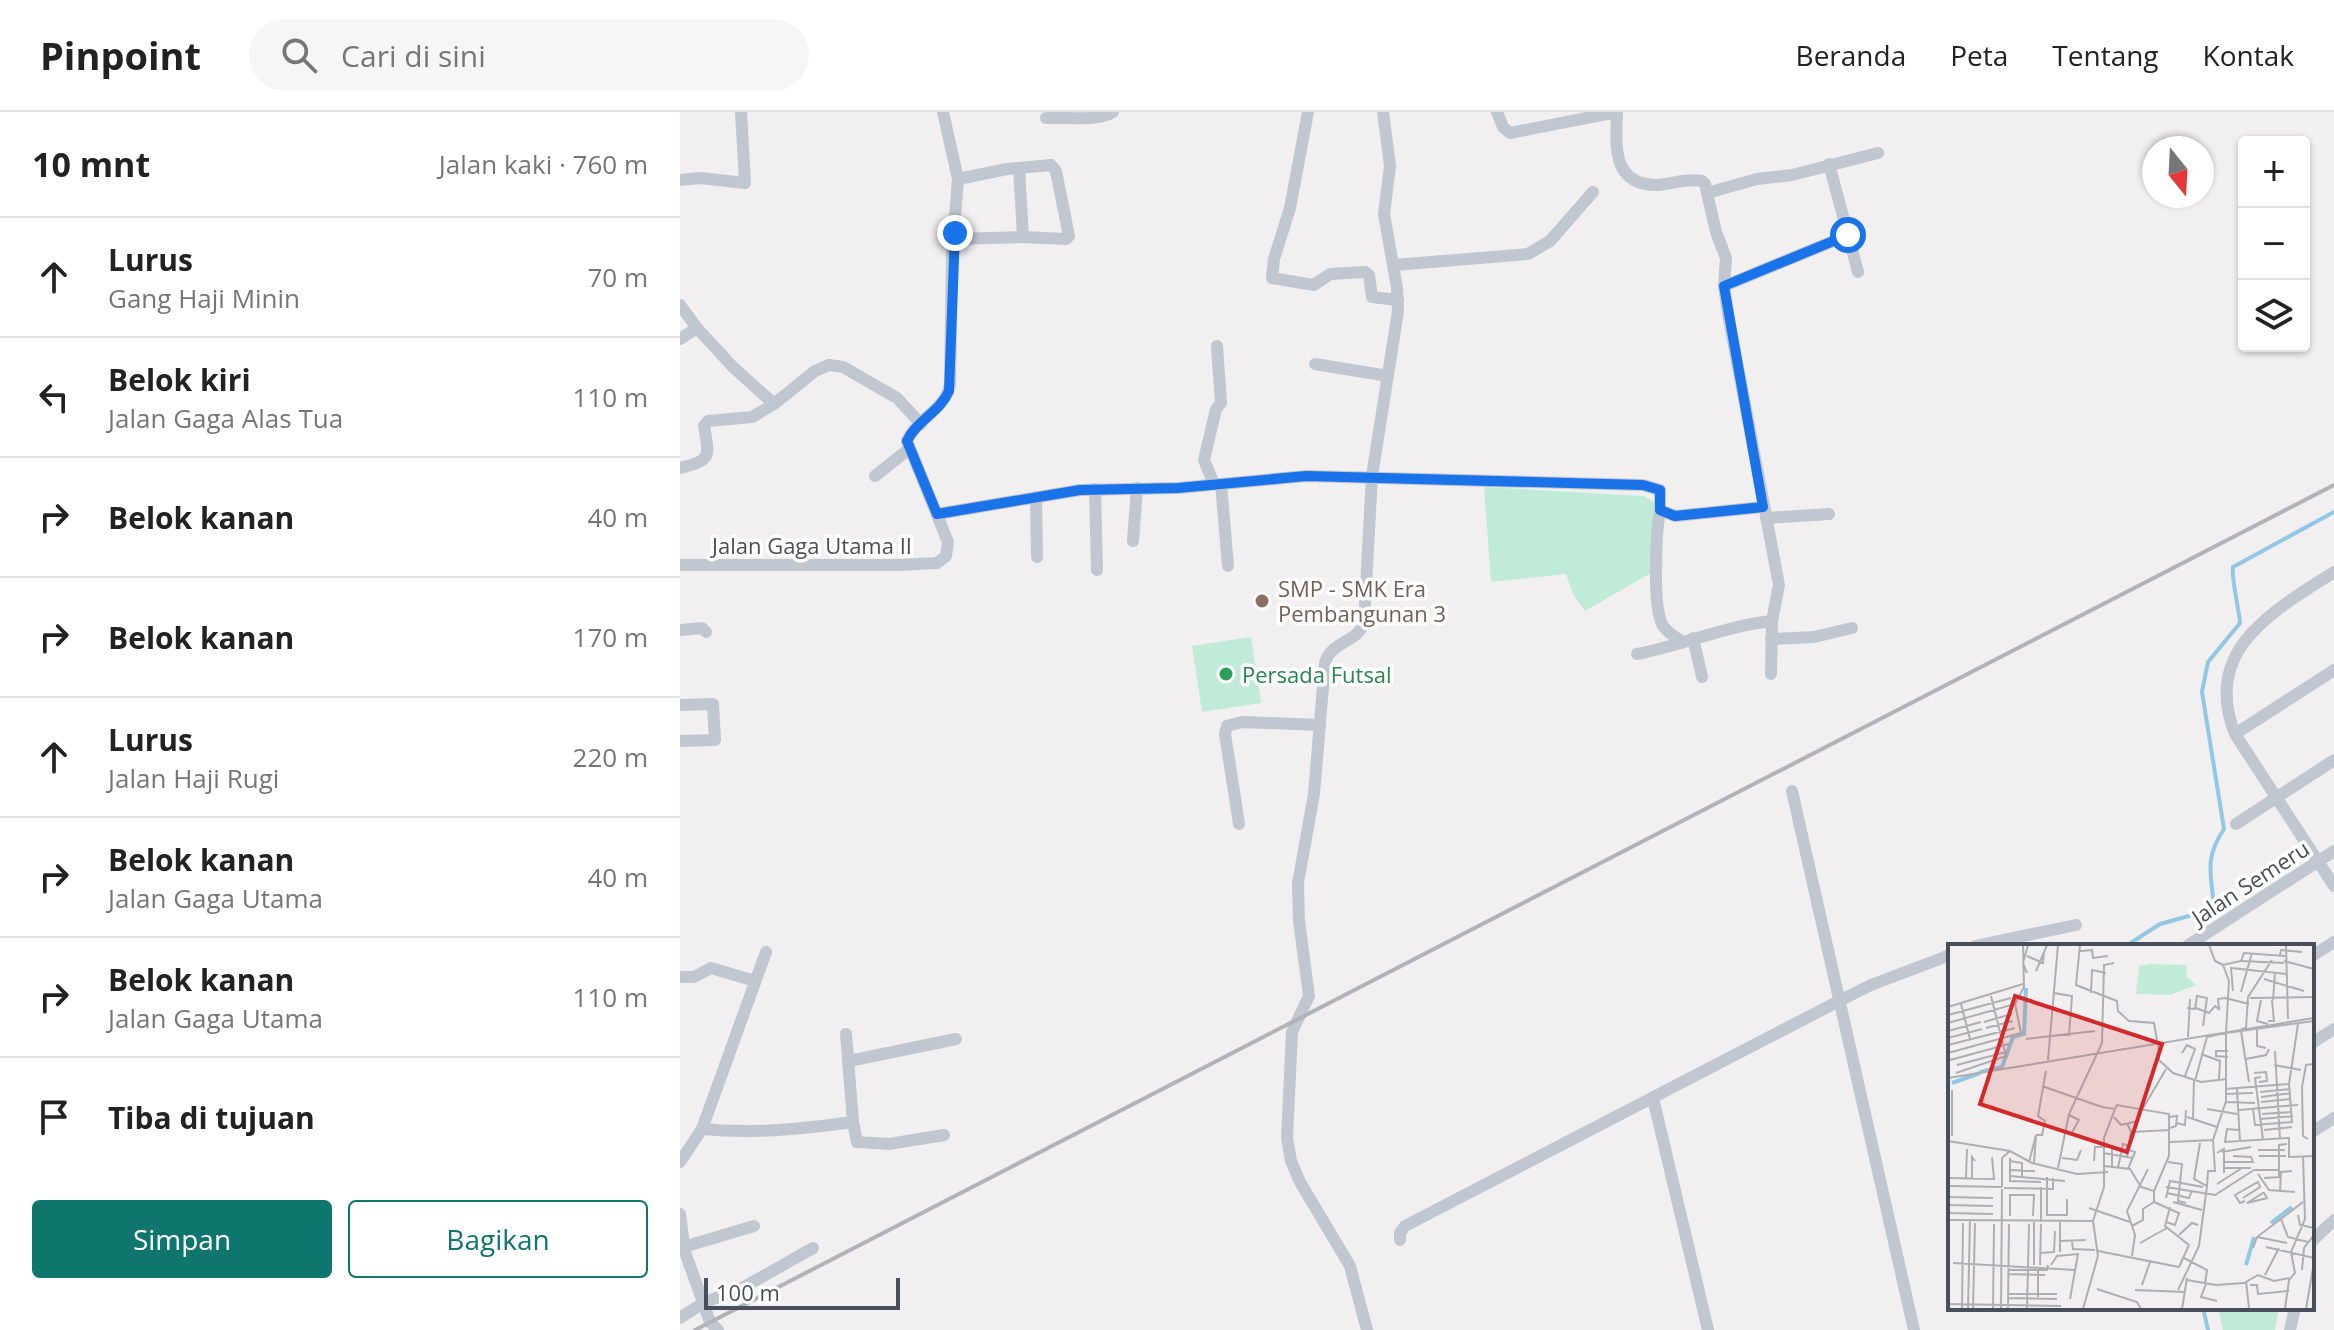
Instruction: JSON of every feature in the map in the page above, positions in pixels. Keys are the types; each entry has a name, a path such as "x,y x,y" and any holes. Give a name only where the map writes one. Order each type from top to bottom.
{"street":[{"path":"680,180 700,178 745,183 741,112"},
{"path":"943,112 958,179 953,239 949,391 940,406 909,436 909,449 937,514 1095,489 1217,484 1269,478 1372,476 1411,480 1477,479 1643,485 1660,490 1656,579 1661,621 1668,632 1688,640 1702,677"},
{"path":"1046,118 1091,117 1113,112"},
{"path":"1308,112 1290,208 1274,259 1272,278 1314,285 1330,274 1365,272 1369,275 1370,294 1374,299 1398,300"},
{"path":"1367,1330 1350,1266 1304,1191 1291,1161 1286,1126 1292,1032 1309,996 1309,976 1299,921 1298,883 1314,794 1327,656 1337,645 1358,634 1364,623 1372,476 1398,321 1394,265 1384,214 1390,160 1383,112"},
{"path":"1497,112 1503,127 1510,133 1617,112 1617,155 1625,173 1638,182 1655,185 1698,179 1705,184 1716,232 1726,258 1724,286 1779,585 1772,621 1771,674"},
{"path":"1707,193 1878,153"},
{"path":"953,239 1066,239 1069,236 1054,167 1045,164 958,179"},
{"path":"1829,164 1858,272"},
{"path":"1019,168 1023,237"},
{"path":"1394,265 1528,254 1550,241 1593,192"},
{"path":"1724,286 1848,235"},
{"path":"680,305 733,367 774,404"},
{"path":"680,339 697,328"},
{"path":"1217,346 1221,403 1216,409 1204,460 1217,484 1228,566"},
{"path":"1315,364 1388,376"},
{"path":"680,468 700,463 706,458 704,426 708,421 746,420 774,404 815,371 829,365 872,382 897,398 921,424"},
{"path":"875,476 909,449"},
{"path":"1133,541 1137,488"},
{"path":"1095,489 1097,570"},
{"path":"1036,497 1037,557"},
{"path":"1660,510 1675,516 1829,514"},
{"name":"Jalan Gaga Utama II","path":"680,565 937,563 944,559 949,546 937,514"},
{"path":"2334,572 2266,617 2247,635 2235,658 2228,684 2229,720 2235,734 2334,886"},
{"path":"1637,654 1738,625 1772,621"},
{"path":"680,630 702,628 706,632"},
{"path":"1771,639 1814,637 1852,628"},
{"path":"2235,734 2334,670"},
{"path":"680,705 713,705 715,740 680,741"},
{"path":"1239,824 1225,734 1227,726 1242,722 1320,725"},
{"path":"2236,824 2334,760"},
{"path":"1792,791 1914,1330"},
{"name":"Jalan Semeru","path":"2190,944 2334,851"},
{"path":"1985,944 2076,925"},
{"path":"2314,955 2334,942"},
{"path":"680,1162 702,1129 766,952"},
{"path":"1400,1240 1405,1226 1871,985 1948,956"},
{"path":"680,977 694,977 711,968 755,981"},
{"path":"2314,1042 2334,1029"},
{"path":"846,1034 856,1140 860,1143 889,1144 944,1135"},
{"path":"849,1061 956,1039"},
{"path":"1653,1098 1708,1330"},
{"path":"2314,1131 2334,1118"},
{"path":"702,1129 798,1130 853,1122"},
{"path":"680,1214 682,1247 710,1322 718,1330"},
{"path":"2314,1239 2334,1220"},
{"path":"682,1247 754,1226"},
{"path":"680,1318 703,1303 744,1287 813,1248"},
{"path":"2290,1330 2295,1310"}],"green space":[{"path":"1484,487 1644,496 1656,503 1660,517 1663,566 1585,611 1574,596 1566,574 1491,582"},
{"name":"Persada Futsal","path":"1251,637 1261,703 1202,712 1192,646"},
{"path":"2218,1310 2279,1310 2275,1330 2223,1330"}],"waterway":[{"path":"2129,944 2160,924 2214,909 2211,859 2224,829 2202,692 2208,662 2240,623 2233,567 2334,512"},
{"path":"2203,1310 2208,1330"}],"railway":[{"path":"695,1330 2334,485"}],"place":[{"name":"SMP - SMK Era Pembangunan 3","path":"1262,601"},
{"name":"Persada Futsal","path":"1226,674"}],"route":[{"path":"955,233 949,391 940,406 911,433 907,441 937,514 1080,490 1178,488 1306,476 1643,485 1660,490 1660,510 1675,516 1763,507 1724,286 1848,235"}]}
